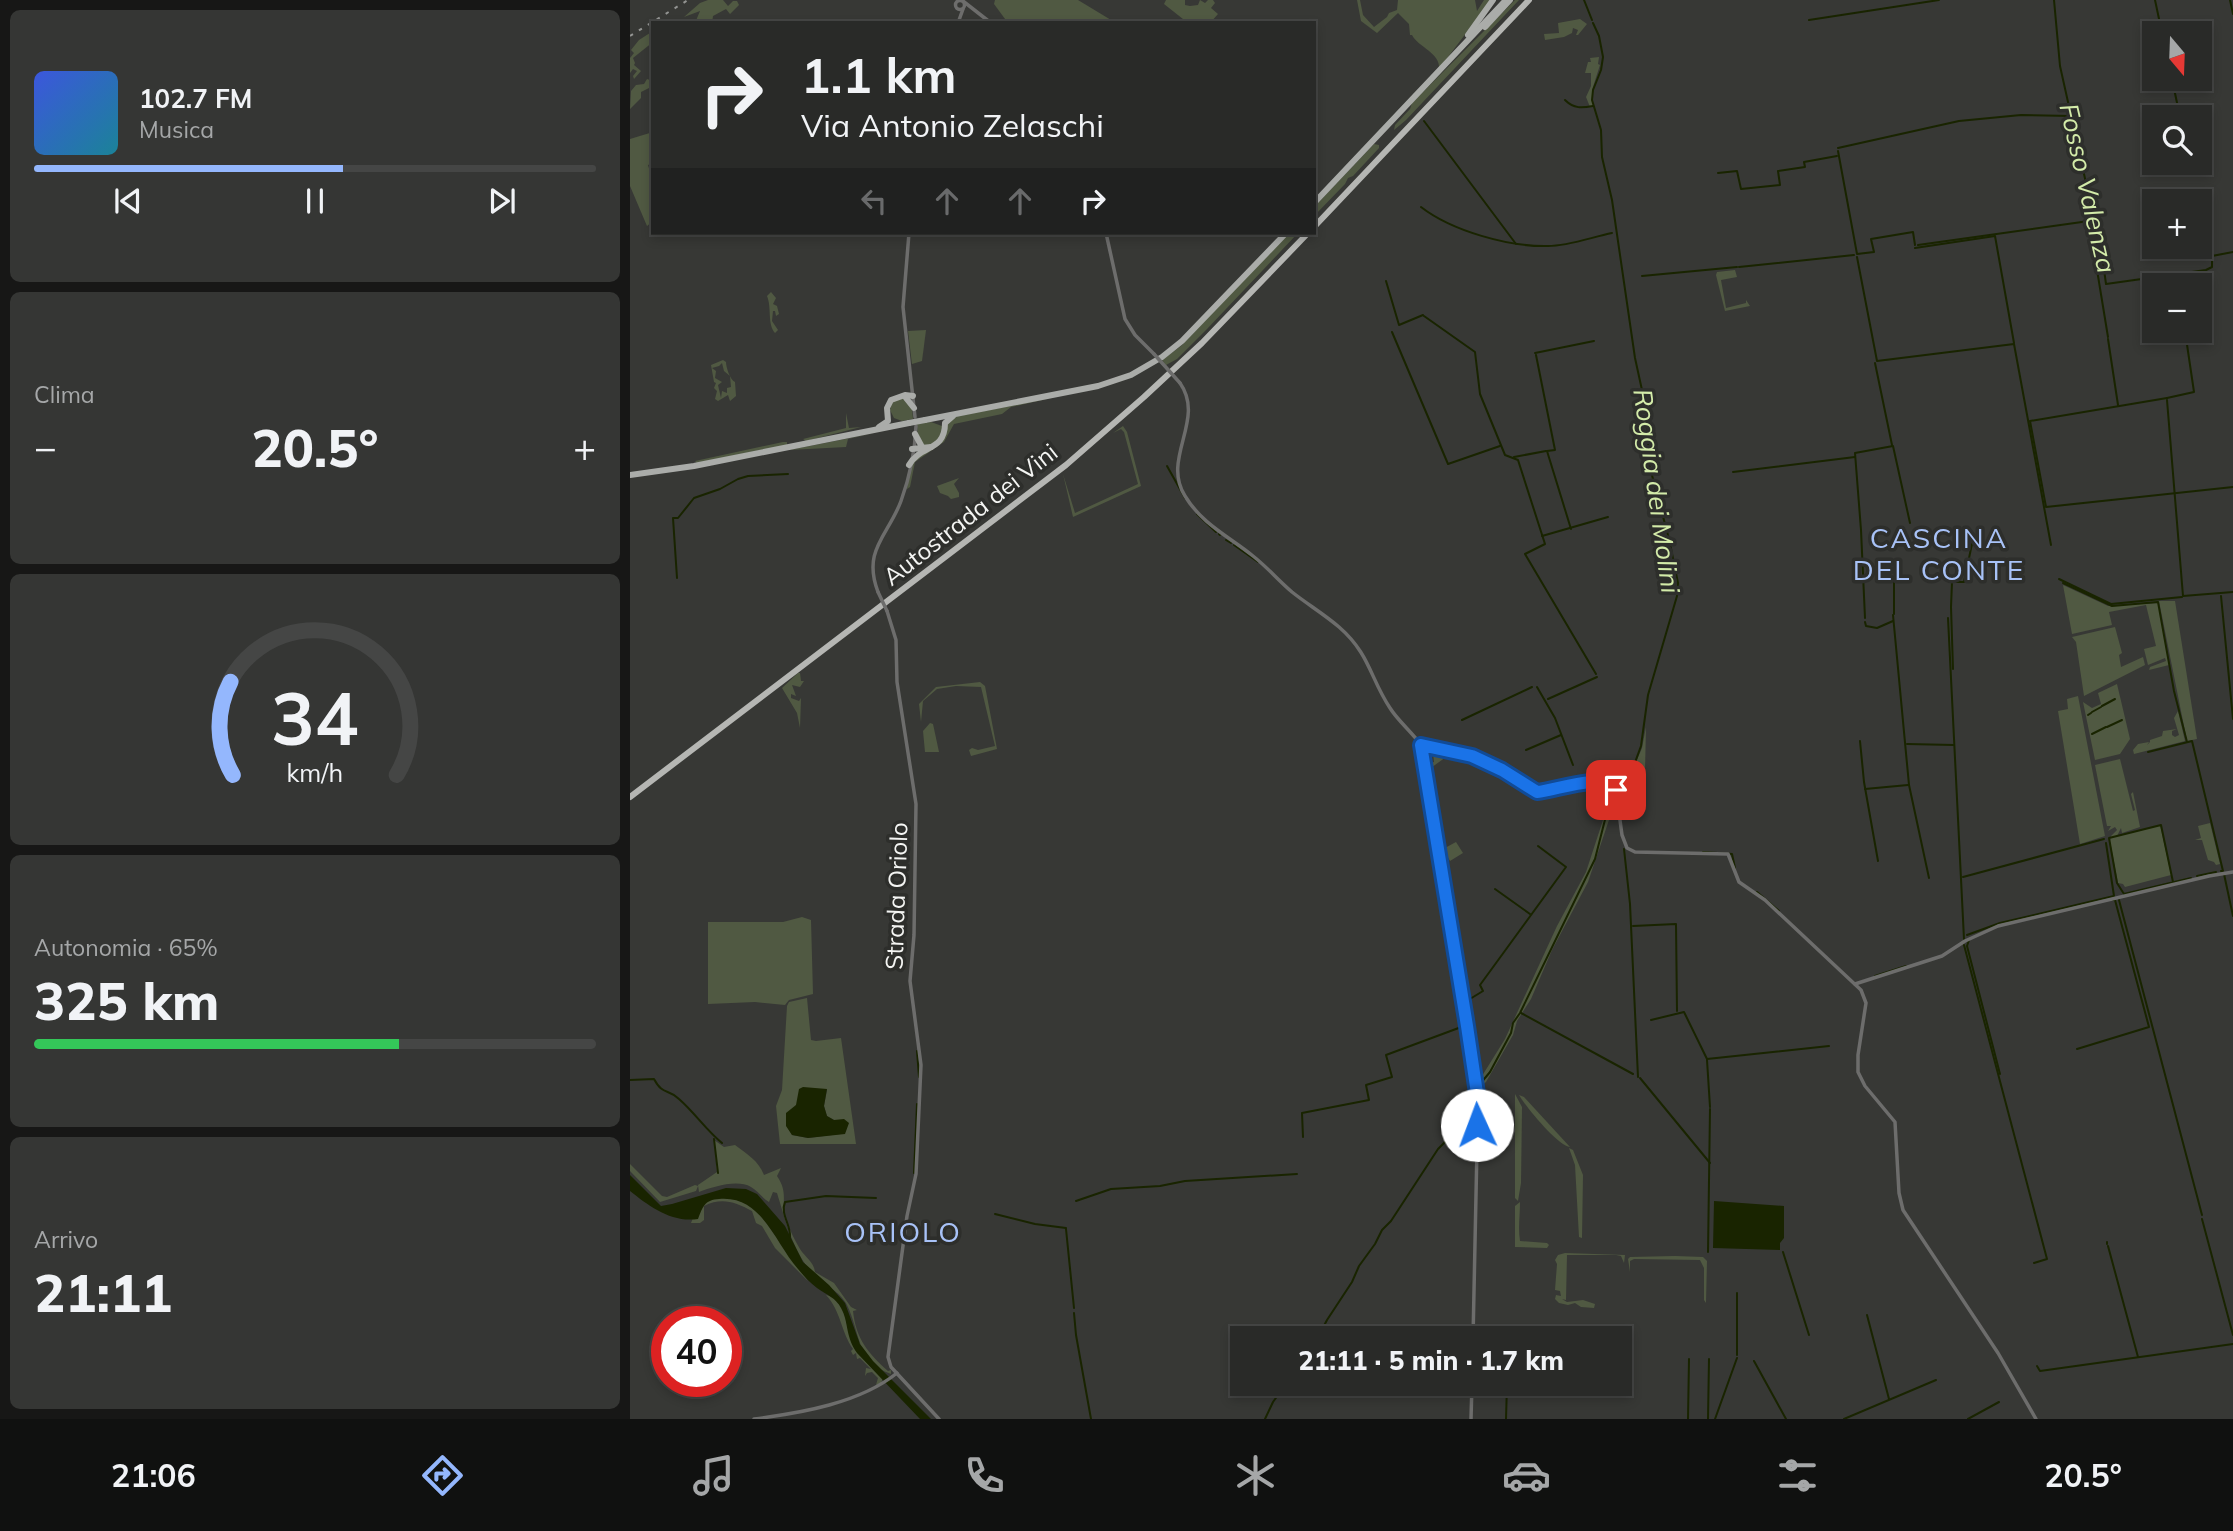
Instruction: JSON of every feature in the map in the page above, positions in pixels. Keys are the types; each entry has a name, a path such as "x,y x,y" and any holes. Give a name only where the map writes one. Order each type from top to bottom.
{"highway":[{"path":"1453,56 1453,52 1493,0"},
{"path":"1316,222 1527,0"},
{"path":"1316,201 1453,56 1458,55 1503,11 1506,1"},
{"path":"630,475 694,466 874,430 909,426 925,420 1114,382 1162,357 1182,341 1284,235"},
{"name":"Autostrada dei Vini","path":"630,795 1066,465 1202,343 1304,235"},
{"path":"912,384 908,396 914,408"},
{"path":"874,430 887,423 888,405 897,397 908,396"},
{"path":"888,414 894,421 909,426 922,450"},
{"path":"909,465 922,450 943,439 947,419 957,414"},
{"path":"925,420 937,421 945,428"},
{"path":"912,449 922,450"}],"street":[{"path":"959,21 960,3 988,21"},
{"path":"909,235 903,307 912,384"},
{"path":"1106,235 1125,318 1135,335 1180,383 1188,398 1189,421 1177,468 1178,481 1185,497 1212,528 1250,553 1291,590 1340,628 1366,658 1392,712 1421,745 1476,1092 1473,1326"},
{"path":"914,408 915,417"},
{"name":"Strada Oriolo","path":"897,1373 889,1362 888,1352 914,1184 920,1065 910,981 917,812 897,682 896,640 873,575 875,550 900,503 912,449 909,426"},
{"path":"1421,745 1472,756 1502,770 1537,792 1603,782 1615,789 1622,835 1627,848 1635,852 1728,854 1739,882 1765,900 1862,991 1866,1000 1858,1072 1865,1086 1892,1115 1895,1122 1903,1210 1998,1353 2036,1419"},
{"path":"1855,984 1942,956 1965,941 1998,926 2233,872"},
{"path":"754,1419 802,1412 881,1385 897,1373 939,1419"},
{"path":"1471,1419 1472,1396"}],"shaded area":[{"path":"723,0 728,6 733,1 737,1 739,5 730,14 726,9 713,16 712,21 696,21 700,11 684,17 700,3"},
{"path":"995,0 1078,0 1113,21 1007,21 994,4"},
{"path":"1166,0 1185,0 1185,5 1190,6 1198,5 1200,0 1205,3 1213,0 1215,3 1211,8 1218,14 1212,21 1185,21 1164,4"},
{"path":"1357,0 1360,0 1363,15 1374,27 1389,13 1397,10 1398,0 1475,0 1477,11 1484,0 1491,0 1439,69 1439,63 1433,54 1410,35 1409,24 1398,13 1377,33 1361,21"},
{"path":"1515,0 1519,0 1394,130 1412,103"},
{"path":"1580,19 1587,24 1578,35 1578,30 1573,28 1572,33 1564,37 1545,40 1544,34 1559,33 1558,23"},
{"path":"651,32 651,44 633,58 634,65 641,71 634,79 637,71 633,69 630,73 630,58 634,53 631,50 639,40"},
{"path":"1599,57 1600,65 1592,90 1593,106 1590,107 1586,97 1591,86 1591,73 1585,73 1588,62 1591,62 1590,58"},
{"path":"651,78 651,87 641,92 641,98 630,109 631,91 636,85"},
{"path":"651,133 651,164 648,165 651,175 651,223 647,226 630,186 630,139"},
{"path":"1374,144 1379,145 1316,214 1316,205"},
{"path":"1287,235 1296,235 1177,359 1166,365 1162,360 1181,346"},
{"path":"1735,270 1737,277 1721,280 1726,308 1746,303 1746,300 1750,306 1725,311 1716,275 1717,272"},
{"path":"771,292 776,298 773,304 777,306 779,314 776,316 773,311 772,321 778,330 775,333 771,325 767,296"},
{"path":"926,330 922,361 912,364 908,331"},
{"path":"723,360 735,382 736,396 730,401 728,395 718,401 715,399 717,391 711,365","holes":["722,363 724,371 730,376 731,387 727,388 727,393 722,391 721,398 718,385 722,382 715,378 716,371 712,368"]},
{"path":"1056,397 1011,407 1002,414 954,424 944,442 915,462 910,487 907,489 912,464 944,439 947,424 953,417"},
{"path":"905,399 912,409 913,419 902,421 894,418 890,410 892,402"},
{"path":"846,413 849,428 861,427 806,441 803,439 846,428"},
{"path":"931,422 942,426 943,436 930,446 923,446 918,438 917,424"},
{"path":"1123,426 1127,432 1141,486 1073,517 1063,474 1075,513 1138,484 1124,432 1121,429 1113,433"},
{"path":"876,433 848,439 846,447 789,450"},
{"path":"787,442 787,445 697,463 695,461"},
{"path":"959,478 954,484 959,497 951,499 940,493 937,486"},
{"path":"2063,585 2108,606 2158,603 2169,665 2149,670 2150,667 2166,661 2165,658 2148,665 2144,649 2156,646 2146,605 2109,612 2112,625 2072,634"},
{"path":"2159,601 2175,601 2197,739 2187,741"},
{"path":"2115,627 2122,653 2119,655 2121,667 2143,657 2145,665 2084,696 2076,642 2072,637"},
{"path":"798,673 801,681 804,681 800,687 792,685 796,696 791,694 791,698 799,701 801,698 800,728 797,713 782,688"},
{"path":"980,682 985,686 997,749 971,756 969,750 972,748 978,750 995,746 981,687 956,686 937,689 923,701 921,722 919,704 936,687"},
{"path":"2117,684 2130,739 2120,754 2095,760 2083,702 2092,708 2101,704 2098,693"},
{"path":"2078,696 2105,836 2080,844 2058,711 2068,709 2067,699"},
{"path":"2178,711 2185,741 2134,754 2133,750 2138,744 2149,742 2147,745 2150,742 2150,740 2162,736 2163,731 2177,729 2172,731 2172,735 2179,735 2174,718"},
{"path":"930,723 933,724 939,752 925,752 923,731"},
{"path":"1646,727 1645,771 1633,774 1642,748"},
{"path":"1453,752 1426,769 1424,753 1428,753 1430,763 1434,762 1433,753"},
{"path":"2120,759 2133,811 2133,792 2140,827 2122,833 2121,828 2117,836 2160,825 2171,875 2125,887 2118,883 2110,841 2117,830 2115,827 2108,831 2111,826 2107,826 2095,765"},
{"path":"1613,789 1615,793 1610,817 1588,882 1552,950 1531,999 1517,1021 1513,1035 1486,1082 1479,1088 1477,1084 1505,1039 1557,926 1586,872 1606,803"},
{"path":"2210,823 2220,864 2216,865 2208,860 2202,840 2195,840 2201,838 2198,826"},
{"path":"1456,842 1463,853 1450,861 1443,849"},
{"path":"802,917 811,920 813,994 789,1000 785,1005 755,1002 708,1004 708,922 783,922"},
{"path":"807,998 811,1040 841,1038 856,1144 780,1144 776,1106 782,1090 789,1002","holes":["827,1090 824,1106 827,1116 834,1120 840,1134 808,1138 792,1135 788,1128 796,1105"]},
{"path":"799,1089 827,1089 824,1106 827,1116 834,1120 844,1119 849,1123 845,1134 808,1138 792,1135 786,1126 786,1113 796,1105"},
{"path":"1515,1094 1522,1107 1521,1183 1518,1201 1515,1198"},
{"path":"1519,1095 1524,1097 1570,1147 1550,1133"},
{"path":"714,1140 724,1147 735,1145 756,1162 764,1175 781,1168 777,1176 783,1189 785,1216 796,1243 811,1262 815,1272 834,1283 851,1307 857,1310 853,1311 860,1338 875,1358 888,1371 891,1370 891,1374 880,1369 865,1354 844,1300 807,1267 791,1237 777,1193 773,1192 769,1202 751,1187 739,1184 699,1192 698,1185 717,1172"},
{"path":"1569,1148 1573,1150 1583,1175 1582,1238 1579,1237 1575,1165"},
{"path":"630,1164 662,1196 667,1197 698,1186 696,1191 660,1202 630,1171"},
{"path":"630,1175 661,1206 726,1188 746,1189 757,1194 785,1226 803,1262 845,1303 860,1344 873,1361 931,1419 920,1419 857,1353 839,1305 803,1274 757,1213 734,1200 719,1199 705,1204 698,1219 670,1216 653,1208 630,1191"},
{"path":"723,1194 754,1206 808,1281 775,1248 762,1226 756,1223 752,1211 746,1208 728,1202 711,1203 704,1206 704,1220 691,1223 697,1208 709,1199"},
{"path":"1714,1201 1784,1206 1784,1238 1780,1243 1780,1250 1713,1248"},
{"path":"1520,1202 1520,1241 1547,1243 1547,1248 1515,1247 1515,1206"},
{"path":"1565,1253 1625,1255 1624,1263 1621,1256 1616,1255 1567,1255 1566,1300 1562,1299 1567,1302 1583,1300 1595,1304 1594,1308 1581,1307 1575,1303 1559,1303 1555,1299 1556,1295 1561,1296 1560,1291 1555,1290 1555,1260 1558,1255"},
{"path":"1630,1257 1703,1257 1707,1261 1706,1303 1704,1268 1700,1260 1634,1259 1630,1261 1630,1272 1628,1259"},
{"path":"826,1295 833,1297 843,1309 847,1324 883,1378 881,1383 876,1385 878,1378 872,1372 865,1376 866,1368 871,1369 860,1358 857,1359 856,1353 853,1355 853,1349 838,1315"}],"waterway":[{"path":"1584,0 1592,20"},
{"path":"1809,20 1939,0"},
{"name":"Fosso Valenza","path":"2054,0 2060,66 2106,284 2206,270 2212,267 2212,256 2233,252"},
{"path":"2155,0 2159,21"},
{"path":"2230,0 2233,14"},
{"name":"Roggia dei Molini","path":"1324,1326 1382,1230 1446,1141 1475,1090 1490,1072 1511,1033 1513,1023 1595,859 1610,800 1617,786 1633,768 1641,746 1648,695 1677,596 1678,583 1669,539 1649,464 1647,413 1635,358 1612,200 1602,157 1601,130 1592,100 1603,57 1593,23"},
{"path":"2175,91 2177,105"},
{"path":"1565,100 1578,107 1593,106"},
{"path":"1838,148 1959,121 2021,115 2072,116"},
{"path":"1424,121 1516,244"},
{"path":"1838,151 1857,254 1874,252 1871,239 1913,232 1915,245"},
{"path":"1718,173 1737,171 1741,189 1780,185 1778,171 1805,167 1804,162 1837,156"},
{"path":"1421,207 1465,230 1516,244 1556,246 1612,233"},
{"path":"1918,245 2089,221 2108,337"},
{"path":"1915,248 1995,236 2014,343"},
{"path":"1739,267 1854,255"},
{"path":"1857,257 1877,361 2014,344 2051,545"},
{"path":"1642,276 1737,267"},
{"path":"1386,281 1399,325 1423,315"},
{"path":"1424,316 1475,352 1480,394 1505,455 1518,460 1545,544 1525,554 1596,674"},
{"path":"1392,332 1448,464 1500,446"},
{"path":"2108,339 2118,405"},
{"path":"1535,353 1594,341"},
{"path":"2167,398 2194,392 2187,343"},
{"path":"1536,355 1555,450 1547,451 1571,529"},
{"path":"1875,363 1892,445"},
{"path":"2167,398 2030,421 2046,507 2233,487"},
{"path":"2167,400 2183,596 2233,592"},
{"path":"1865,618 1855,453 1893,446 1910,523"},
{"path":"1514,457 1546,451"},
{"path":"1733,472 1855,457"},
{"path":"1167,466 1185,498"},
{"path":"677,578 673,518 678,518 694,498 748,476 788,474"},
{"path":"1197,514 1216,532"},
{"path":"1542,536 1608,517"},
{"path":"1965,533 1974,537"},
{"path":"1953,669 1952,582 1964,582 1973,539"},
{"path":"1226,540 1231,543"},
{"path":"1234,545 1258,562"},
{"path":"2059,579 2111,604 2182,597"},
{"path":"1894,581 1894,614"},
{"path":"2063,583 2112,606 2158,602 2174,691 2187,742"},
{"path":"2221,596 2233,719"},
{"path":"1893,615 1909,785 1929,878"},
{"path":"1948,618 1964,939"},
{"path":"1865,622 1866,626 1877,628 1893,621"},
{"path":"1548,699 1597,677"},
{"path":"1462,720 1532,687"},
{"path":"1537,687 1555,718 1573,765"},
{"path":"2102,706 2115,699"},
{"path":"2092,712 2101,707"},
{"path":"2107,727 2122,720"},
{"path":"2092,734 2106,727"},
{"path":"1526,750 1561,735"},
{"path":"1860,741 1864,782 1878,861"},
{"path":"2148,752 2192,741 2221,871"},
{"path":"1907,744 1954,745"},
{"path":"1865,789 1908,785"},
{"path":"2173,882 2161,825 2109,838 2117,883 2124,894 2191,878"},
{"path":"1963,877 2104,839"},
{"path":"1967,935 2000,923 2114,896 2106,843"},
{"path":"1453,929 1465,1002 1483,991 1480,985 1566,867 1538,846"},
{"path":"1624,849 1630,904 1638,1077"},
{"path":"1703,852 1732,854 1735,868"},
{"path":"2197,876 2216,872"},
{"path":"2224,874 2233,916"},
{"path":"1446,882 1453,927"},
{"path":"1495,889 1530,914"},
{"path":"1757,892 1779,911"},
{"path":"2077,1049 2149,1027 2113,900"},
{"path":"2119,900 2202,1215"},
{"path":"1633,926 1676,924 1677,1011"},
{"path":"1969,940 1967,946 2000,1074"},
{"path":"1964,945 2047,1259 2034,1263"},
{"path":"1875,976 1906,966"},
{"path":"1651,1020 1684,1012 1707,1059 1829,1046"},
{"path":"1521,1013 1633,1074"},
{"path":"1303,1137 1302,1113 1369,1100 1366,1085 1392,1077 1386,1055 1464,1026"},
{"path":"917,1051 919,1077"},
{"path":"1707,1060 1710,1107"},
{"path":"1640,1078 1710,1163"},
{"path":"630,1080 654,1079 660,1088 685,1104 722,1143"},
{"path":"914,1173 917,1104"},
{"path":"1708,1252 1710,1109"},
{"path":"714,1139 718,1173"},
{"path":"1076,1201 1111,1189 1297,1174"},
{"path":"790,1237 784,1211 785,1202 826,1196 876,1198"},
{"path":"995,1214 1066,1228"},
{"path":"2202,1219 2233,1335"},
{"path":"1066,1229 1074,1308"},
{"path":"2108,1246 2138,1357"},
{"path":"1783,1252 1809,1335"},
{"path":"1737,1293 1737,1355"},
{"path":"1074,1313 1091,1419"},
{"path":"1867,1315 1889,1399"},
{"path":"2037,1366 2040,1371 2233,1344"},
{"path":"1715,1419 1737,1358"},
{"path":"1688,1419 1689,1359"},
{"path":"1708,1419 1709,1359"},
{"path":"1754,1361 1786,1419"},
{"path":"1844,1419 1936,1380"},
{"name":"Roggia dei Molini","path":"1265,1419 1277,1396"},
{"path":"1506,1419 1507,1396"},
{"path":"1968,1419 1999,1402"}],"railway":[{"path":"654,21 688,0"},
{"path":"630,36 651,23"}],"district":[{"name":"CASCINA DEL CONTE","path":"1939,553"},
{"name":"ORIOLO","path":"903,1231"}],"route":[{"path":"1477,1125 1478,1100 1421,745 1472,756 1502,770 1537,792 1599,782 1610,784 1616,790"}]}
